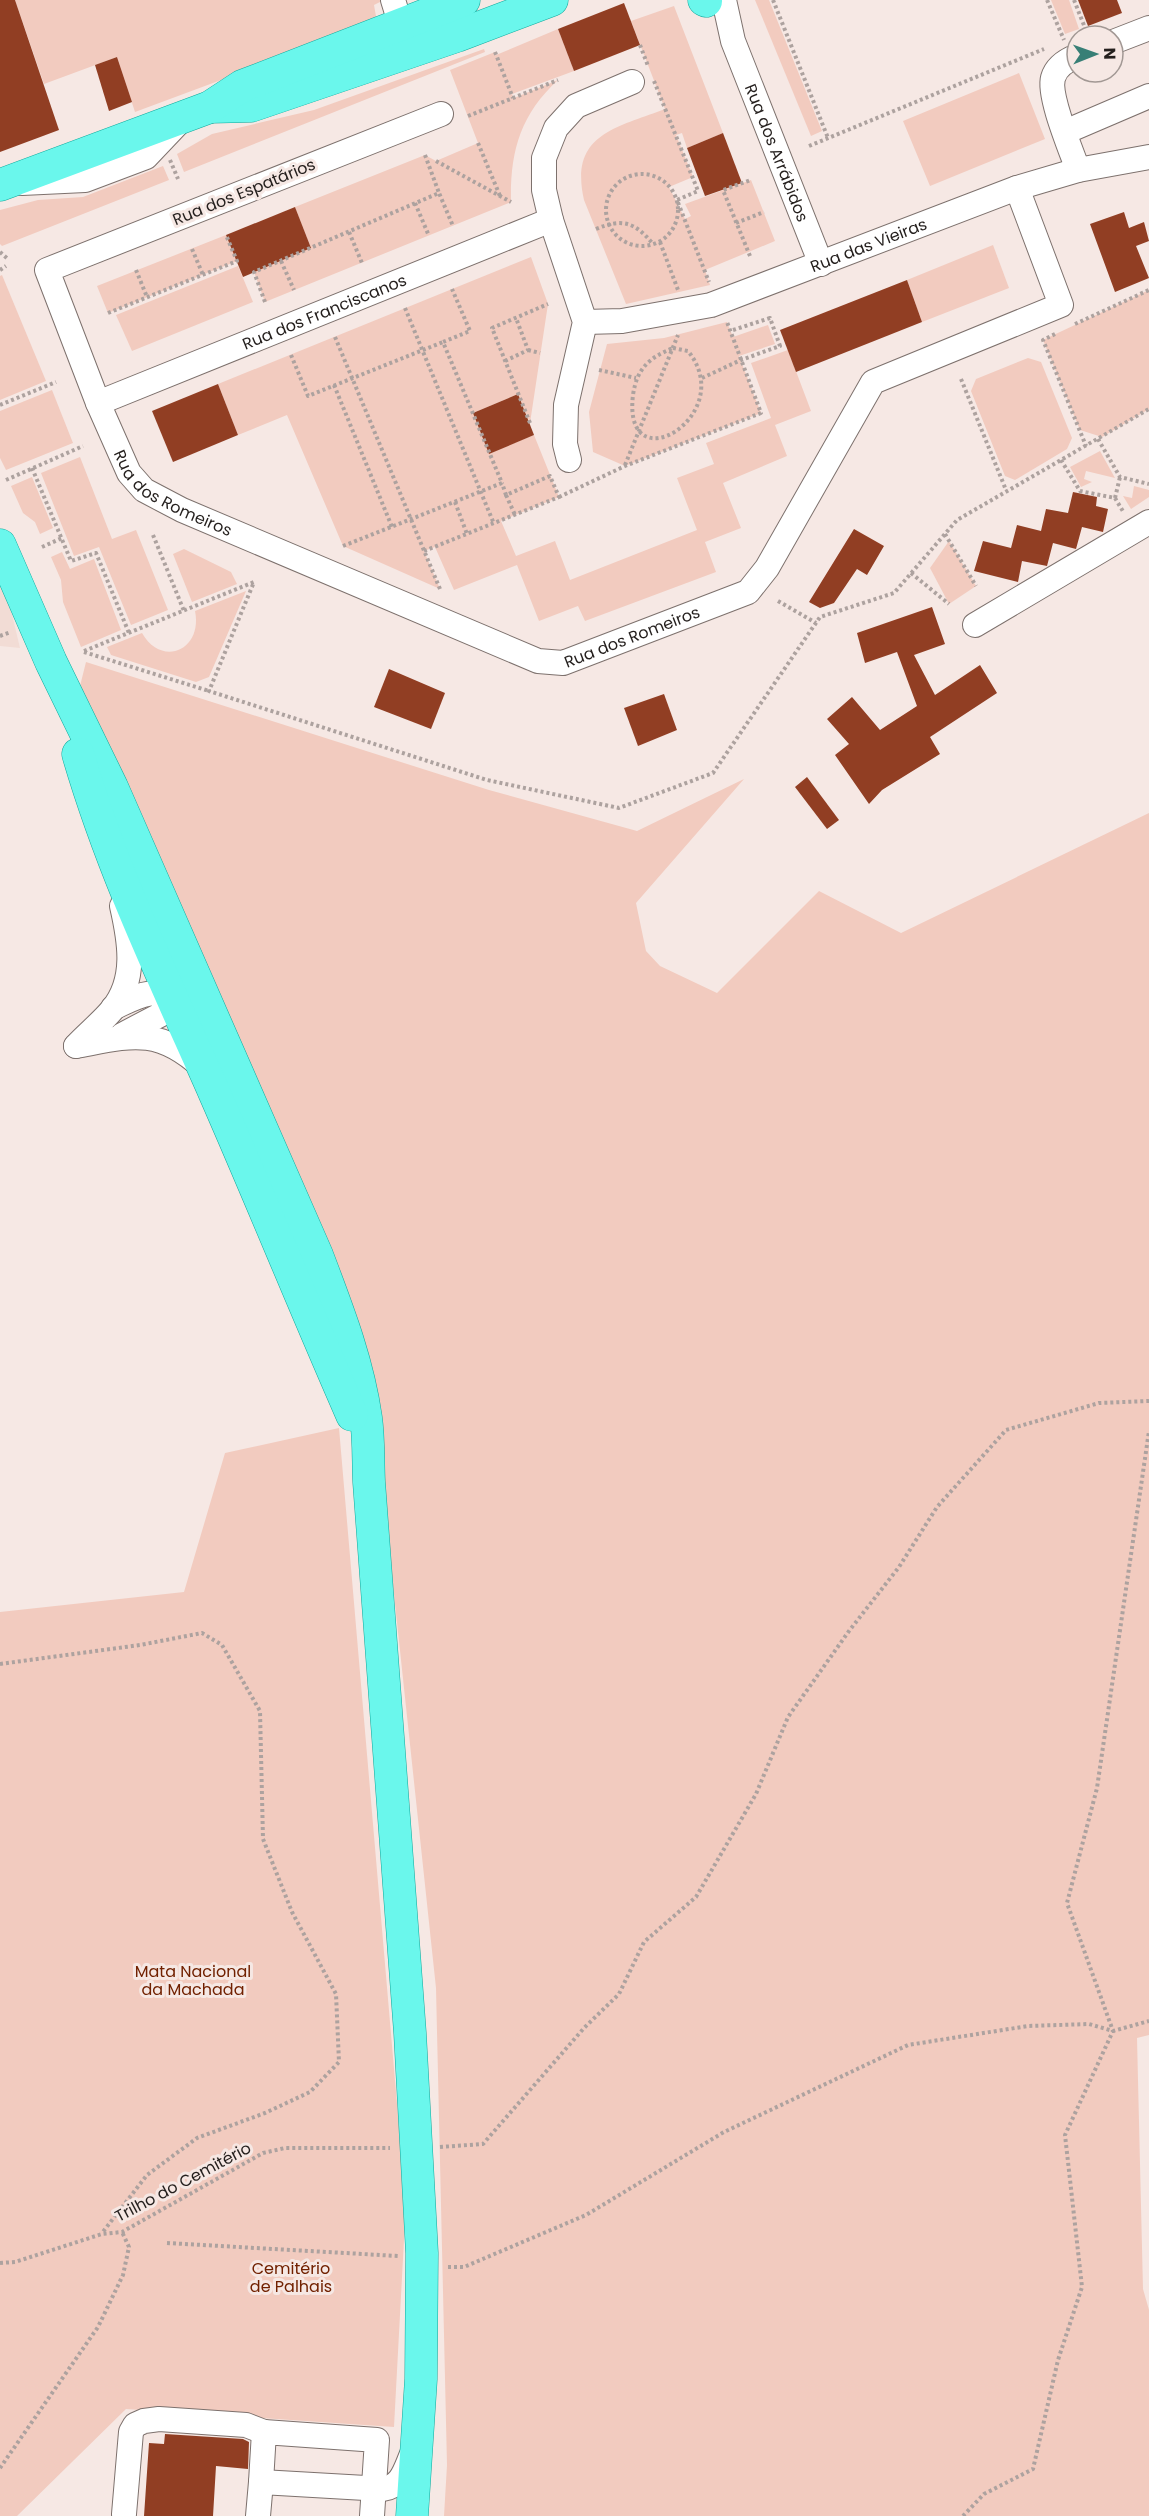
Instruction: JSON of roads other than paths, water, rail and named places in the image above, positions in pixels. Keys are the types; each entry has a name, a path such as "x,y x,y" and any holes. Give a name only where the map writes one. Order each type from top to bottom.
{"main road":[{"path":"1,185 197,112 242,86 464,0"},
{"path":"401,26 552,0"},
{"path":"0,545 51,662 112,787 317,1254 344,1324 364,1405 417,2148 422,2261 422,2336 412,2516"},
{"path":"51,662 81,765 104,833 352,1415 363,1449 369,1482"}],"street":[{"name":"Rua dos Arrábidos","path":"710,0 733,41 821,264"},
{"path":"1125,37 1149,28"},
{"path":"1065,60 1053,77 1054,95 1078,170"},
{"path":"569,460 566,444 566,405 585,322 544,190 544,158 556,128 576,106 632,82"},
{"path":"1065,132 1149,96"},
{"name":"Rua dos Espatários","path":"47,270 441,114"},
{"name":"Rua das Vieiras","path":"585,322 622,321 711,305 1017,188 1078,170 1149,157"},
{"name":"Rua dos Romeiros","path":"47,270 98,403 129,473 144,490 163,502 538,661 563,663 748,592 767,568 873,382 1061,305 1017,188"},
{"name":"Rua dos Franciscanos","path":"98,403 552,220"},
{"path":"975,625 1138,521"},
{"path":"104,833 125,921 130,956 126,982 113,1008 76,1046 136,1036 164,1041 181,1050 204,1068"},
{"path":"112,1039 160,1015 172,996 182,971 183,947"},
{"path":"113,1008 143,994 160,993 172,996 189,1007 236,1070"},
{"path":"124,2514 131,2432 135,2425 159,2419 246,2425 264,2432 377,2440 372,2516"},
{"path":"258,2516 264,2432"},
{"path":"261,2482 374,2489 394,2487 401,2480 417,2440"}],"park label":[{"name":"Mata Nacional da Machada","path":"193,1980"},
{"name":"Cemitério de Palhais","path":"291,2277"}]}
